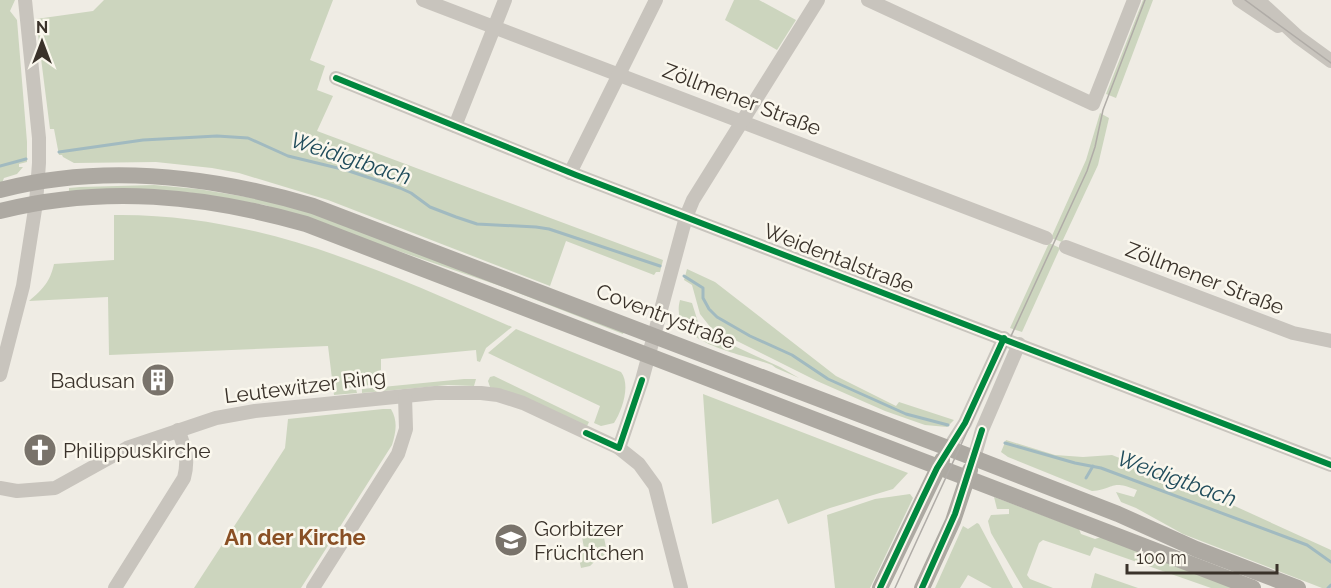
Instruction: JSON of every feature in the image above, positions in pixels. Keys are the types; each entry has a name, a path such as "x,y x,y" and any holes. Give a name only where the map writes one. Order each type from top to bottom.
{"main road":[{"name":"Coventrystraße","path":"0,190 99,176 151,176 202,181 270,193 350,219 654,335 1118,514 1196,549 1298,588"},
{"name":"Coventrystraße","path":"0,211 36,203 82,197 140,196 200,200 267,213 344,238 1253,588"},
{"path":"880,588 948,448"},
{"path":"922,588 953,521 974,458"}],"street":[{"path":"0,375 23,286 38,183 39,138 25,0"},
{"name":"Zöllmener Straße","path":"423,0 1046,238"},
{"path":"454,126 505,0"},
{"path":"570,173 656,0"},
{"path":"619,448 654,335 686,217 693,200 818,0"},
{"path":"868,0 1093,105 1134,0"},
{"path":"1239,0 1269,21 1298,37"},
{"path":"1258,0 1298,37 1331,61"},
{"name":"Weidentalstraße","path":"336,78 570,173 1331,465"},
{"name":"Zöllmener Straße","path":"1066,247 1293,333 1331,341"},
{"path":"948,448 965,423 1004,338"},
{"path":"974,458 982,430 1019,344"},
{"name":"Leutewitzer Ring","path":"0,489 17,491 55,489 127,448 216,418 255,411 405,396 481,393 498,395 523,403 619,448 639,464 655,486 681,588"},
{"path":"313,588 398,454 406,429 405,396"},
{"path":"115,588 184,478 188,465 186,448 178,430"}],"green space":[{"path":"0,0 15,0 10,11 17,20 27,142 27,162 19,164 19,167 23,167 17,174 4,178 2,183 0,183"},
{"path":"104,0 333,0 310,60 325,66 317,90 333,96 317,131 663,260 660,272 654,275 566,241 550,286 328,200 239,173 156,162 74,163 59,155 54,129 50,129 36,19 93,11"},
{"path":"734,0 759,0 796,20 777,50 725,20"},
{"path":"1143,0 1153,0 1116,98 1106,94"},
{"path":"1100,113 1109,118 1098,165 1062,242 1051,238 1086,160"},
{"path":"154,185 198,189 289,204 625,329 623,334 503,287 265,205 186,192 69,193 69,188"},
{"path":"114,215 167,217 219,224 269,235 367,266 512,327 486,348 480,362 477,361 476,350 381,359 381,370 377,371 378,384 347,388 347,390 356,389 357,393 334,395 328,346 109,355 108,297 29,301 45,285 54,264 114,260"},
{"path":"1049,243 1060,248 1022,332 1010,328"},
{"path":"687,269 715,282 836,376 896,406 899,402 954,420 947,427 925,425 885,411 817,381 711,328 700,314 692,285 684,280"},
{"path":"680,300 692,303 698,322 717,338 799,378 772,365 727,351 696,337 685,327 679,315"},
{"path":"516,329 621,372 624,377 625,391 620,412 614,423 601,426 594,423 600,406 488,353"},
{"path":"494,376 589,422 587,426 490,387 488,381"},
{"path":"476,379 474,386 448,385 362,393 362,389"},
{"path":"703,394 908,473 893,489 830,508 788,524 778,499 712,524"},
{"path":"391,409 395,418 392,445 301,588 194,588 285,448 288,419"},
{"path":"1006,440 1055,455 1083,457 1112,455 1204,492 1331,550 1331,588 1322,588 1183,534 1121,502 1116,492 1134,497 1137,490 1117,485 1092,491 1008,457 1001,452"},
{"path":"910,494 913,498 870,588 835,588 827,515 875,499"},
{"path":"994,497 1079,529 1081,534 1095,539 1101,537 1236,588 1211,588 1094,547 1090,556 1043,540 1039,543 1027,575 1030,579 1053,588 1023,588 991,533 988,521 991,515 1009,514 1009,509 997,509"},
{"path":"977,523 1013,588 992,588 968,575 960,588 935,588 963,526 968,529"},
{"path":"602,527 608,558 581,568 577,550 584,548 581,531"},
{"path":"1095,573 1138,588 1091,588"}],"waterway":[{"name":"Weidigtbach","path":"59,152 143,140 217,136 248,138 288,156 346,170 400,188 430,207 477,224 549,229 660,266"},
{"name":"Weidigtbach","path":"0,166 26,159"},
{"name":"Weidigtbach","path":"684,276 703,288 703,298 717,317 750,336 792,355 828,379 906,414 948,425"},
{"name":"Weidigtbach","path":"1005,443 1101,468 1307,545 1331,562"},
{"path":"1086,478 1093,466"},
{"path":"1328,588 1331,585"}],"tram line":[{"path":"895,588 1087,171 1103,110 1145,0"},
{"path":"1245,0 1331,63"}],"cycle path":[{"path":"336,78 576,175 1331,465"},
{"path":"880,588 937,468 965,423 1004,338"},
{"path":"586,433 619,448 642,380"},
{"path":"922,588 955,514 982,430"}],"place":[{"name":"Badusan","path":"158,380"},
{"name":"Philippuskirche","path":"40,450"},
{"name":"Gorbitzer Früchtchen","path":"511,540"}],"district":[{"name":"An der Kirche","path":"295,537"}]}
